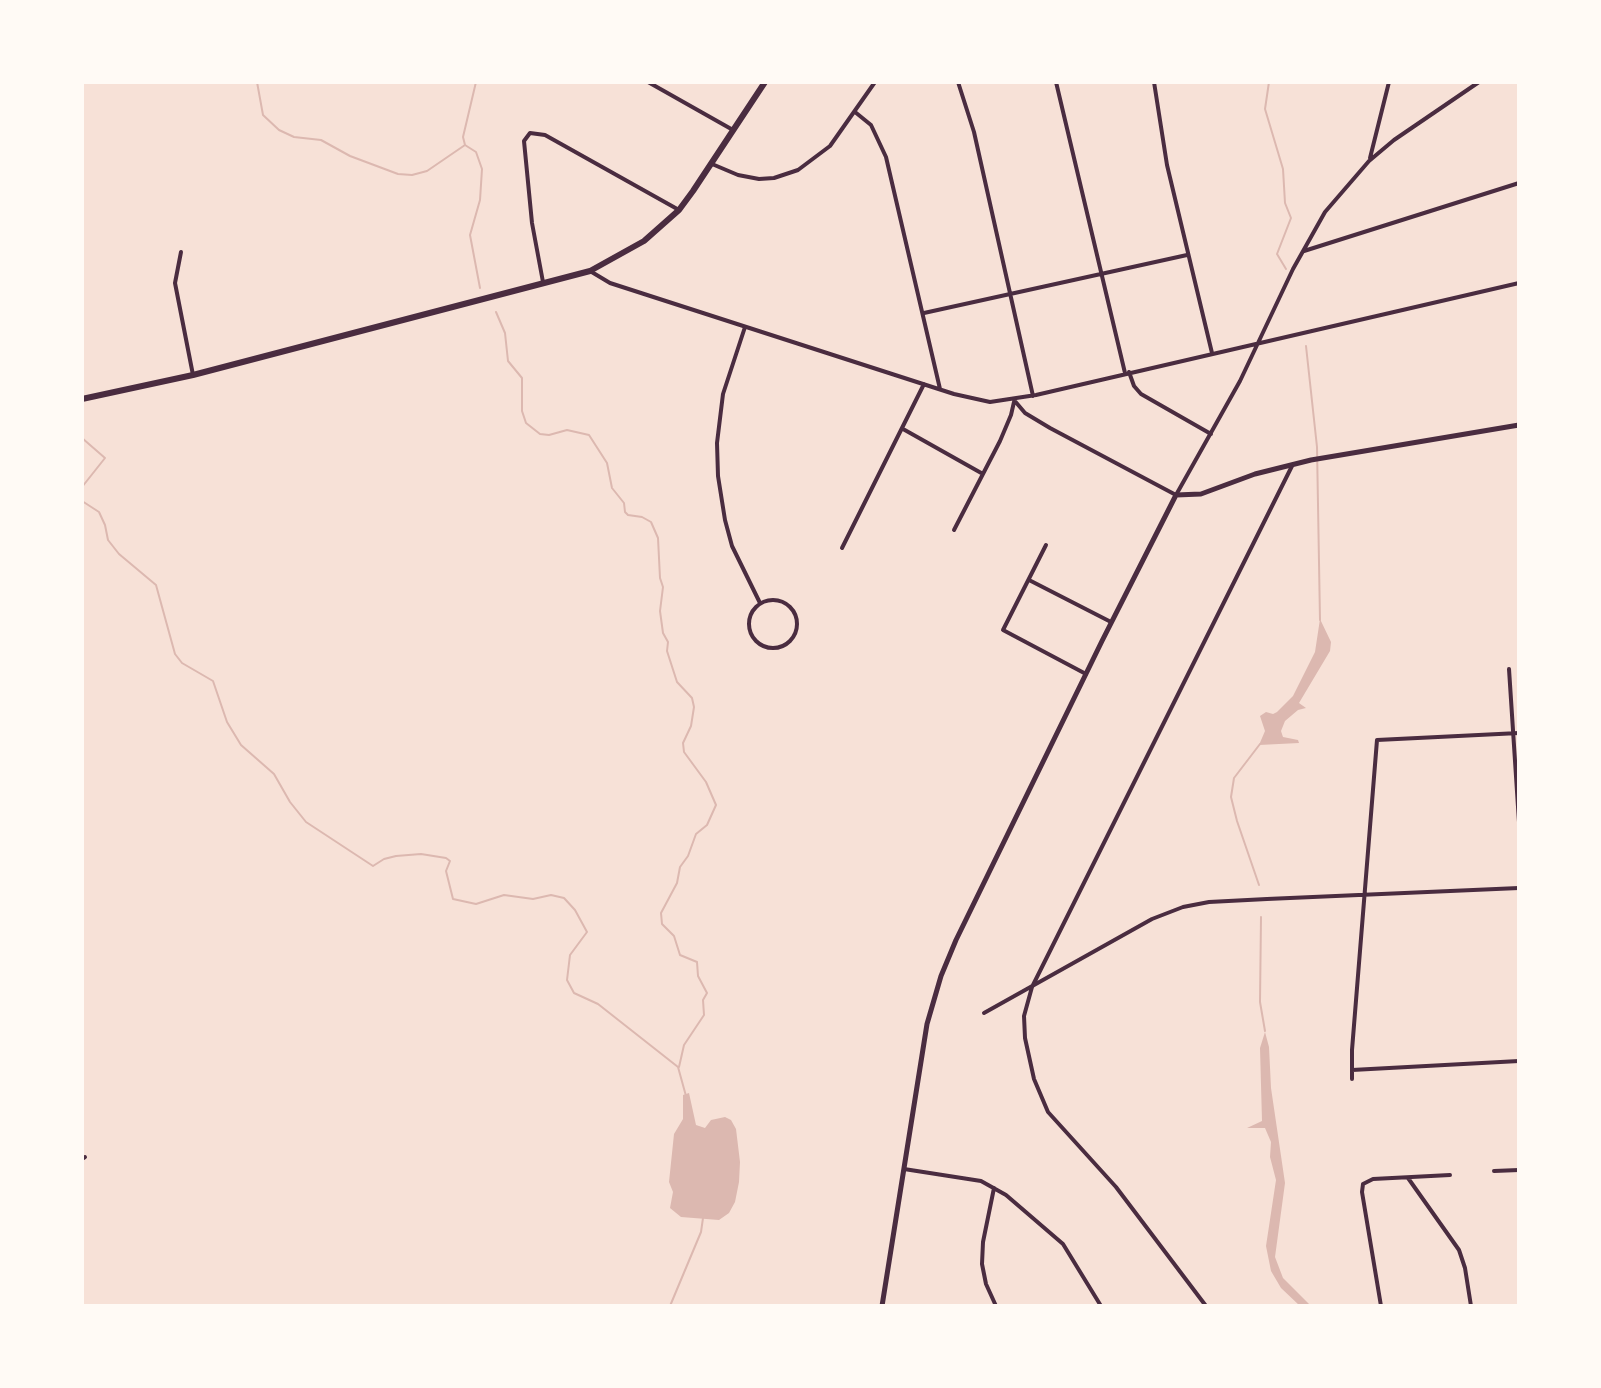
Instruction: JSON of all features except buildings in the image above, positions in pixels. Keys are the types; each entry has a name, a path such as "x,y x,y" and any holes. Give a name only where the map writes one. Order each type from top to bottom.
{"highway":[{"path":"82,399 193,375 590,271 644,241 679,210 765,82"}],"street":[{"path":"648,82 733,130"},
{"path":"712,164 747,177 767,179 805,166 823,154 875,82"},
{"path":"958,82 970,116 1033,396"},
{"path":"1056,82 1100,275 1127,373 1141,394 1211,435"},
{"path":"1154,82 1163,142 1212,353"},
{"path":"1369,161 1389,82"},
{"path":"882,1306 927,1024 941,976 1111,622 1325,212 1369,161 1403,133 1479,82"},
{"path":"855,112 871,125 883,148 940,389"},
{"path":"544,285 532,223 524,141 530,133 545,135 679,210"},
{"path":"1302,251 1519,183"},
{"path":"181,252 175,283 193,375"},
{"path":"924,313 1188,254"},
{"path":"590,271 610,283 983,401 1033,396 1519,283"},
{"path":"745,327 723,394 717,457 720,497 727,530 736,558 760,603"},
{"path":"842,548 924,384"},
{"path":"954,530 1011,415 1014,400"},
{"path":"1014,400 1025,413 1050,428 1176,495 1201,494 1293,464 1325,457 1519,425"},
{"path":"903,429 983,474"},
{"path":"1206,1306 1116,1187 1054,1119 1042,1101 1028,1054 1025,1007 1032,987 1293,464"},
{"path":"1046,545 1003,630 1086,674"},
{"path":"1029,580 1111,622"},
{"path":"782,601 793,610 797,628 793,637 782,646 768,647 753,636 751,619 760,603 782,601"},
{"path":"1509,669 1516,734 1519,822"},
{"path":"1352,1079 1377,740 1516,734"},
{"path":"984,1013 1152,919 1183,907 1211,902 1519,888"},
{"path":"1352,1070 1519,1061"},
{"path":"904,1169 975,1180 994,1187 1023,1207 1063,1244 1101,1306"},
{"path":"1494,1171 1519,1170"},
{"path":"1381,1306 1363,1184 1373,1179 1450,1175"},
{"path":"1408,1177 1459,1250 1471,1306"},
{"path":"994,1187 982,1264 986,1284 996,1306"}],"shaded area":[{"path":"1320,619 1331,642 1330,651 1299,703 1306,708 1298,710 1285,721 1281,731 1283,737 1298,740 1299,743 1259,745 1265,731 1260,716 1266,712 1277,712 1293,696 1315,652"},
{"path":"1265,1032 1285,1183 1275,1257 1283,1278 1311,1306 1300,1306 1281,1288 1271,1271 1266,1246 1276,1180 1270,1157 1271,1142 1265,1128 1247,1128 1262,1121 1260,1048"},
{"path":"689,1093 696,1125 705,1128 711,1120 725,1117 736,1129 739,1182 735,1202 729,1213 719,1220 681,1217 670,1208 673,1192 669,1182 674,1134 683,1119 683,1095"}],"waterway":[{"path":"257,82 263,115 279,130 294,137 321,140 350,156 398,174 412,175 427,171 465,145"},
{"path":"476,82 463,137 465,145 476,152 482,169 480,200 470,235 480,288"},
{"path":"1269,82 1265,109 1283,169 1285,203 1291,218 1277,254 1286,269"},
{"path":"496,312 505,333 508,361 522,378 522,411 526,423 540,434 567,430 589,435 607,463 612,488 624,503 625,512 651,522 658,538 663,587 660,611 663,633 677,682 692,698 694,707 691,726 683,743 684,752 706,782 716,805 707,825 696,834 680,867 677,883 661,913 662,924 674,936 680,955 697,962 698,976 707,993 703,1000 704,1015 684,1045 679,1067"},
{"path":"1306,346 1317,447 1320,620"},
{"path":"82,438 105,458 82,487"},
{"path":"82,501 99,512 108,540 119,554 156,585 175,654 182,663 213,681 227,722 241,745 274,774 306,822 373,866 396,856 421,854 446,858 450,861 446,871 453,899 476,904 504,895 533,899 551,895 564,898 587,932 570,955 567,980 574,993 598,1004 678,1067 686,1096"},
{"path":"1259,885 1231,797 1234,778 1260,744"},
{"path":"1261,917 1260,1002 1265,1031"},
{"path":"670,1306 701,1232 703,1218"}]}
